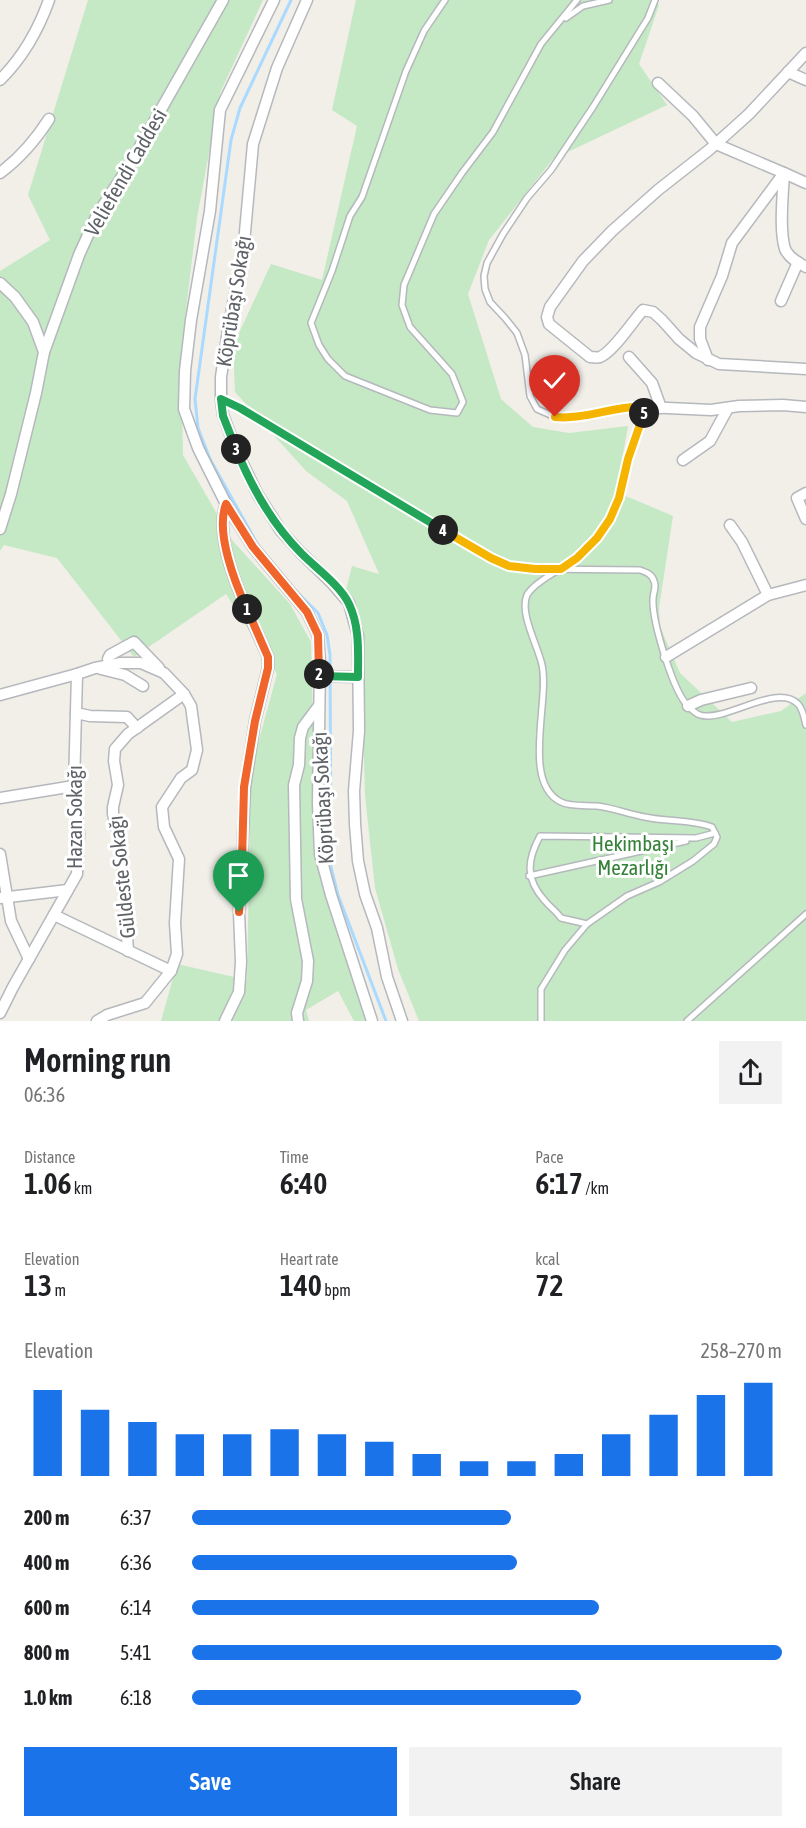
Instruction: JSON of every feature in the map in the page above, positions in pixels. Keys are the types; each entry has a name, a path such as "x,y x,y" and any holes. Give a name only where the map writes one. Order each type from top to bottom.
{"street":[{"path":"0,80 29,45 49,0"},
{"name":"Veliefendi Caddesi","path":"0,529 11,494 44,352 79,255 97,215 129,165 223,0"},
{"name":"Köprübaşı Sokağı","path":"274,0 219,110 210,211 197,280 185,371 184,410 198,448 226,504 253,547 307,612 318,635 323,676 318,707 320,854 372,1021"},
{"name":"Köprübaşı Sokağı","path":"307,0 277,68 253,144 244,243 221,377 221,399 223,416 258,495 281,531 332,582 349,603 358,636 354,677 359,731 354,791 358,861 365,894 377,928 387,977 402,1021"},
{"path":"806,53 749,114 612,231 584,261 550,307 547,317 549,324 590,357 600,357 627,332 643,310 652,312 679,339 708,360 719,364 806,369"},
{"path":"788,72 806,80"},
{"path":"658,83 693,116 716,144 806,183"},
{"path":"0,173 20,158 48,119"},
{"path":"781,301 802,265 793,259 786,249 783,233 784,173"},
{"path":"708,360 700,339 700,327 722,276 732,243 784,173"},
{"path":"0,283 15,297 33,322 44,352"},
{"path":"629,357 652,383 661,408"},
{"path":"646,407 711,410 783,405 806,407"},
{"path":"683,460 710,441 728,408"},
{"path":"806,493 797,498 806,519"},
{"path":"225,1021 239,992 241,962 239,912 244,787 255,721 268,668 268,657 234,581 222,514 226,504"},
{"path":"730,525 742,543 768,595"},
{"path":"666,657 768,595 806,585"},
{"path":"97,1021 145,1003 171,971 177,954 175,923 179,859 164,827 162,807 181,778 192,770 197,750 190,706 184,694 134,642 110,655 108,659 110,665"},
{"path":"0,695 94,668 121,663 141,663 164,673"},
{"path":"94,668 126,675 143,686"},
{"name":"Hazan Sokağı","path":"0,1013 77,874 79,834 74,786 77,674"},
{"path":"323,676 354,677"},
{"path":"688,706 701,700 751,688"},
{"name":"Güldeste Sokağı","path":"128,951 121,846 113,814 118,785 114,760 115,749 128,734 184,694"},
{"path":"298,1021 297,1012 307,981 308,961 296,898 294,785 299,765 300,738 303,727 318,707"},
{"path":"76,713 90,716 127,717 137,728"},
{"path":"0,798 74,786"},
{"path":"0,854 4,898 11,921 28,959"},
{"path":"4,898 68,890"},
{"path":"54,915 171,971"}],"lane":[{"path":"446,0 424,31 406,71 362,197 350,216 332,272 311,323 319,345 328,359 345,376 430,410 457,413 463,402 452,374 410,327 402,305 404,285 434,214 493,132 541,44 577,0"},
{"path":"560,22 583,6 609,0"},
{"path":"541,1021 541,989 560,958 587,924 627,896 659,882 693,861 714,844 717,837 712,827 703,823 671,822 597,806 562,803 553,797 541,777 540,735 544,681 542,664 527,619 526,597 531,589 577,558 597,538 610,519 619,498 628,459 646,407 630,406 570,419 555,417 537,409 530,396 525,355 517,333 490,302 485,289 484,276 487,263 503,234 527,198 551,170 593,107 648,18 655,0"},
{"path":"221,399 240,408 491,558 509,566 535,569 640,570 648,573 655,582 654,608 666,657 677,689 688,706 700,715 717,715 776,697 798,703 804,714 806,725"},
{"path":"529,876 715,833"},
{"path":"587,924 561,918 556,910 544,901 529,876 532,852 540,836 696,838"},
{"path":"687,1021 806,914"}],"green space":[{"path":"88,0 263,0 220,93 197,218 181,351 183,455 232,540 290,604 311,642 316,849 372,1021 354,1021 338,991 306,1010 309,1021 161,1021 177,964 247,980 251,769 277,674 226,594 134,657 57,558 4,545 0,551 0,271 50,240 28,195"},
{"name":"Hekimbaşı Mezarlığı","path":"356,0 656,0 659,5 639,64 667,105 553,159 489,240 468,294 501,399 533,427 569,433 628,426 616,493 673,516 659,608 660,627 680,673 732,722 781,711 806,693 806,1021 419,1021 398,969 375,888 365,796 361,643 356,612 346,590 352,566 379,574 347,501 306,471 235,392 233,346 271,264 322,280 357,126 332,110"}],"waterway":[{"path":"259,547 210,459 198,428 195,399 231,140 240,108 291,0"},
{"path":"296,591 318,613 327,635 330,655 331,867 338,895 386,1021"}],"route":[{"path":"239,912 244,787 255,721 268,668 268,657 234,581 222,514 226,504 253,547 307,612 318,635 319,676 358,677 358,636 349,603 332,582 281,531 258,495 223,416 221,399 240,408 491,558 509,566 535,569 561,569 577,558 597,538 610,519 619,498 628,459 646,407 630,406 570,419 555,417"}]}
